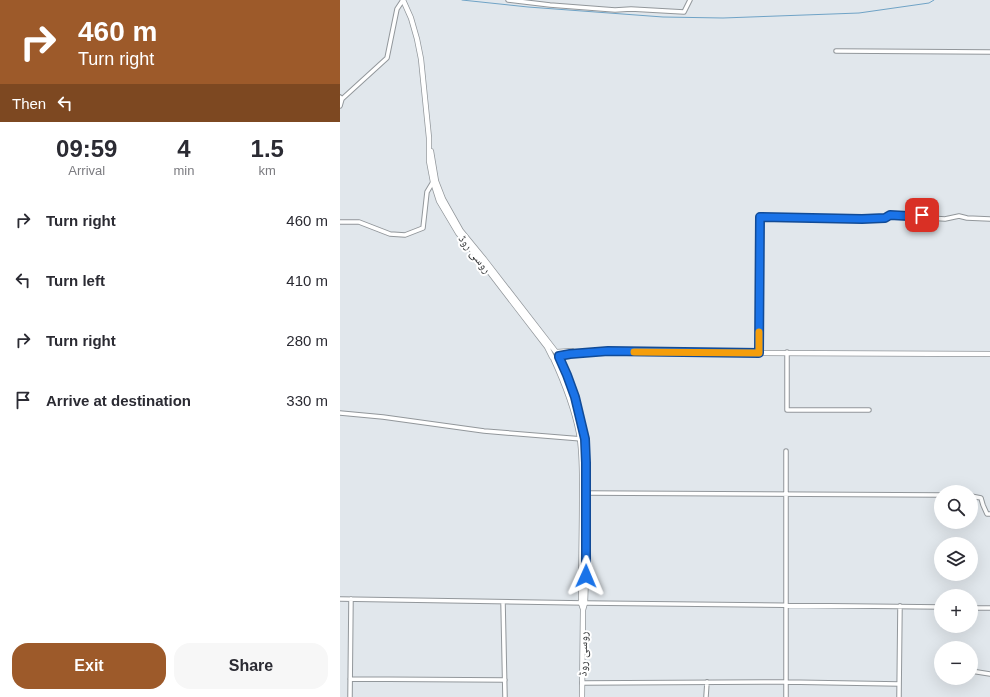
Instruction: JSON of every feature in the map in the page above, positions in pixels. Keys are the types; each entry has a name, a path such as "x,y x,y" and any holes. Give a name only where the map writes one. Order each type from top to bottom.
{"main road":[{"name":"روسی روڈ","path":"403,0 411,18 421,59 429,161 433,182 439,201 458,233 547,346 568,394 582,439 582,697"},
{"name":"روسی روڈ","path":"428,138 436,181 442,199 461,231 558,354 575,397 586,463 587,549 583,603"},
{"path":"552,358 552,354 608,351 990,354"}],"street":[{"path":"340,106 341,98 387,58 397,10 403,0"},
{"path":"508,0 615,10 637,9 684,12 690,0"},
{"path":"836,51 990,52"},
{"path":"340,222 358,222 390,234 405,235 423,228 427,192 433,182"},
{"path":"759,353 760,217 862,219 885,218 890,215 922,215 929,218 944,219 959,216 967,218 990,219"},
{"path":"787,352 786,410 869,410"},
{"path":"340,413 383,417 484,431 582,439"},
{"path":"786,451 786,697"},
{"path":"586,493 934,495"},
{"path":"978,497 981,498 987,514 990,514"},
{"path":"340,599 934,607"},
{"path":"350,697 351,599"},
{"path":"503,602 505,697"},
{"path":"899,697 900,606"},
{"path":"978,608 990,608"},
{"path":"978,672 990,674"},
{"path":"350,679 505,680"},
{"path":"706,697 707,682"},
{"path":"582,683 786,682 899,684"}],"waterway":[{"path":"462,0 528,7 663,17 723,18 859,13 929,3 934,0"}],"slow traffic":[{"path":"634,352 759,353 759,332"}],"route":[{"path":"586,576 585,439 575,397 559,356 608,351 759,353 760,217 862,219 885,218 890,215 922,215"}]}
